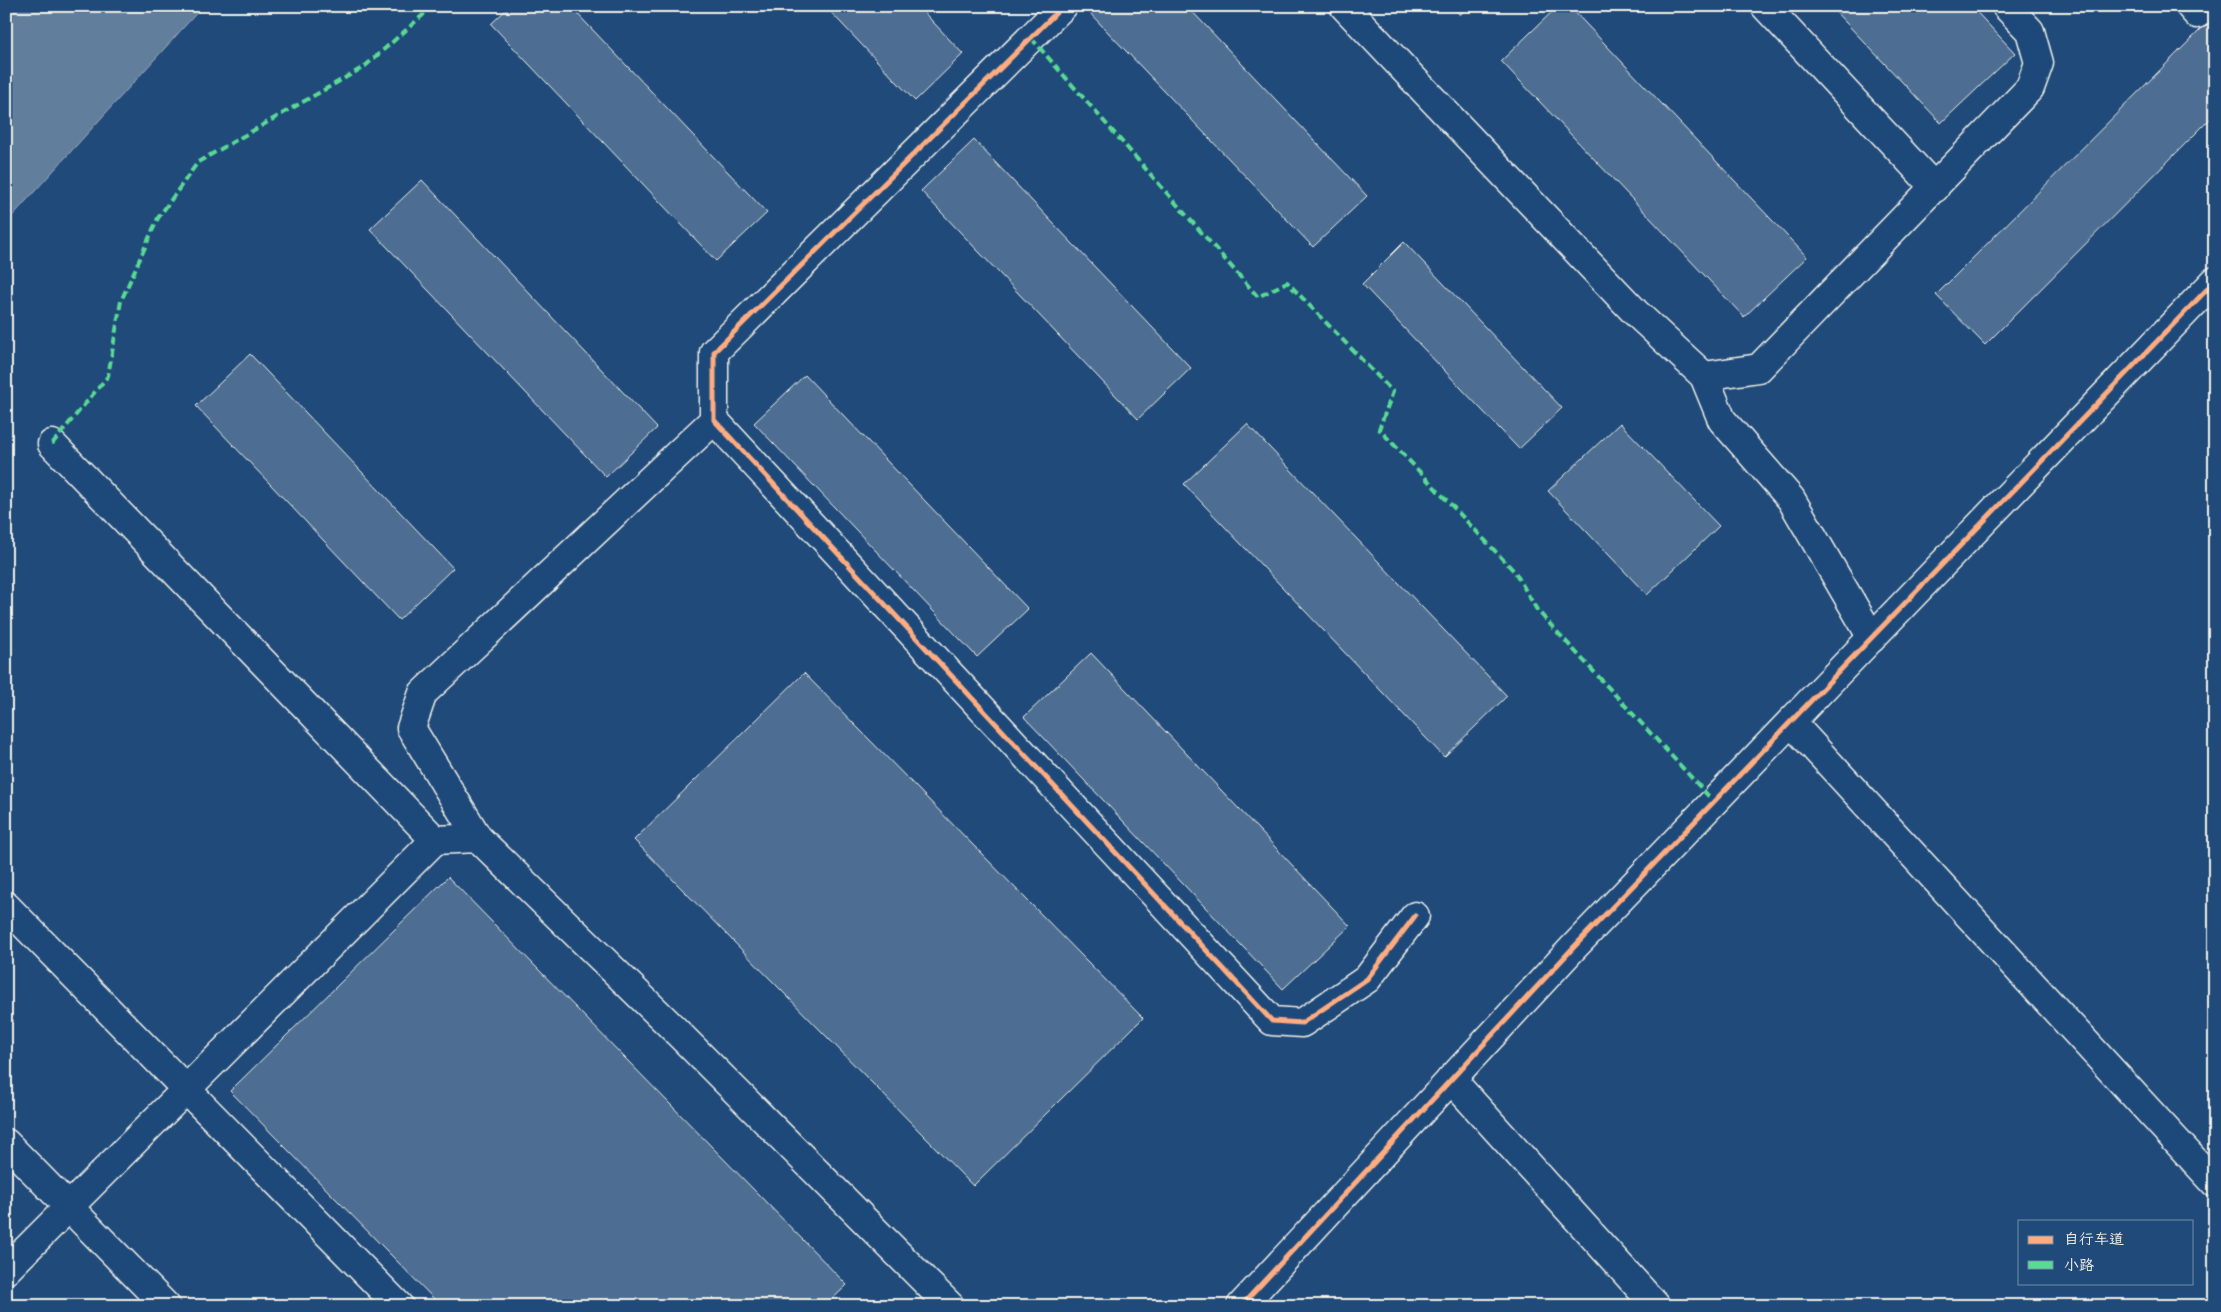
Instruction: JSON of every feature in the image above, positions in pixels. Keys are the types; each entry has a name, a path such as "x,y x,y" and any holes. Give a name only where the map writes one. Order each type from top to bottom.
{"street":[{"path":"1063,6 714,352 714,420 1272,1020 1302,1023 1367,979 1415,916"},
{"path":"1344,6 1635,312 1704,376 1722,420 1792,499 1872,638"},
{"path":"1765,6 1935,188"},
{"path":"1704,376 1760,368 2030,88 2039,63 2030,32 2006,6"},
{"path":"1240,1306 1572,949 2215,281"},
{"path":"714,420 423,694 411,728 478,838 670,1025 950,1306"},
{"path":"52,444 435,840"},
{"path":"1791,722 2212,1173"},
{"path":"6,1270 435,840 478,838"},
{"path":"6,906 399,1306"},
{"path":"1451,1079 1656,1306"},
{"path":"6,1143 70,1206 166,1306"}],"water":[{"path":"6,6 203,6 6,223"}],"building":[{"path":"510,6 570,6 767,213 716,261 491,24"},
{"path":"825,6 918,6 963,54 915,101"},
{"path":"1187,6 1367,196 1313,247 1084,7"},
{"path":"1452,6 1469,6 1460,15"},
{"path":"1558,6 1569,6 1807,257 1744,317 1501,61"},
{"path":"1830,6 1971,6 2015,53 1941,123"},
{"path":"2215,15 2215,114 1985,345 1936,295"},
{"path":"974,140 1191,368 1138,419 921,191"},
{"path":"422,180 657,428 606,477 370,229"},
{"path":"1404,242 1562,408 1519,449 1362,284"},
{"path":"250,354 453,568 399,620 196,406"},
{"path":"805,375 1028,609 977,657 754,423"},
{"path":"1620,423 1719,526 1647,595 1548,491"},
{"path":"1247,424 1507,696 1444,757 1184,484"},
{"path":"1091,653 1350,926 1283,989 1024,717"},
{"path":"804,673 1143,1018 973,1186 634,840"},
{"path":"448,877 847,1285 825,1306 441,1306 230,1091"}],"marked path":[{"path":"52,444 108,376 121,301 158,218 198,162 364,67 423,15 429,6"},
{"path":"1031,38 1258,297 1287,282 1393,392 1379,429 1515,572 1537,610 1714,802"}],"cycle path":[{"path":"1063,6 714,352 714,420 1272,1021 1302,1023 1367,979 1415,916"},
{"path":"1241,1306 1572,949 2215,281"}]}
